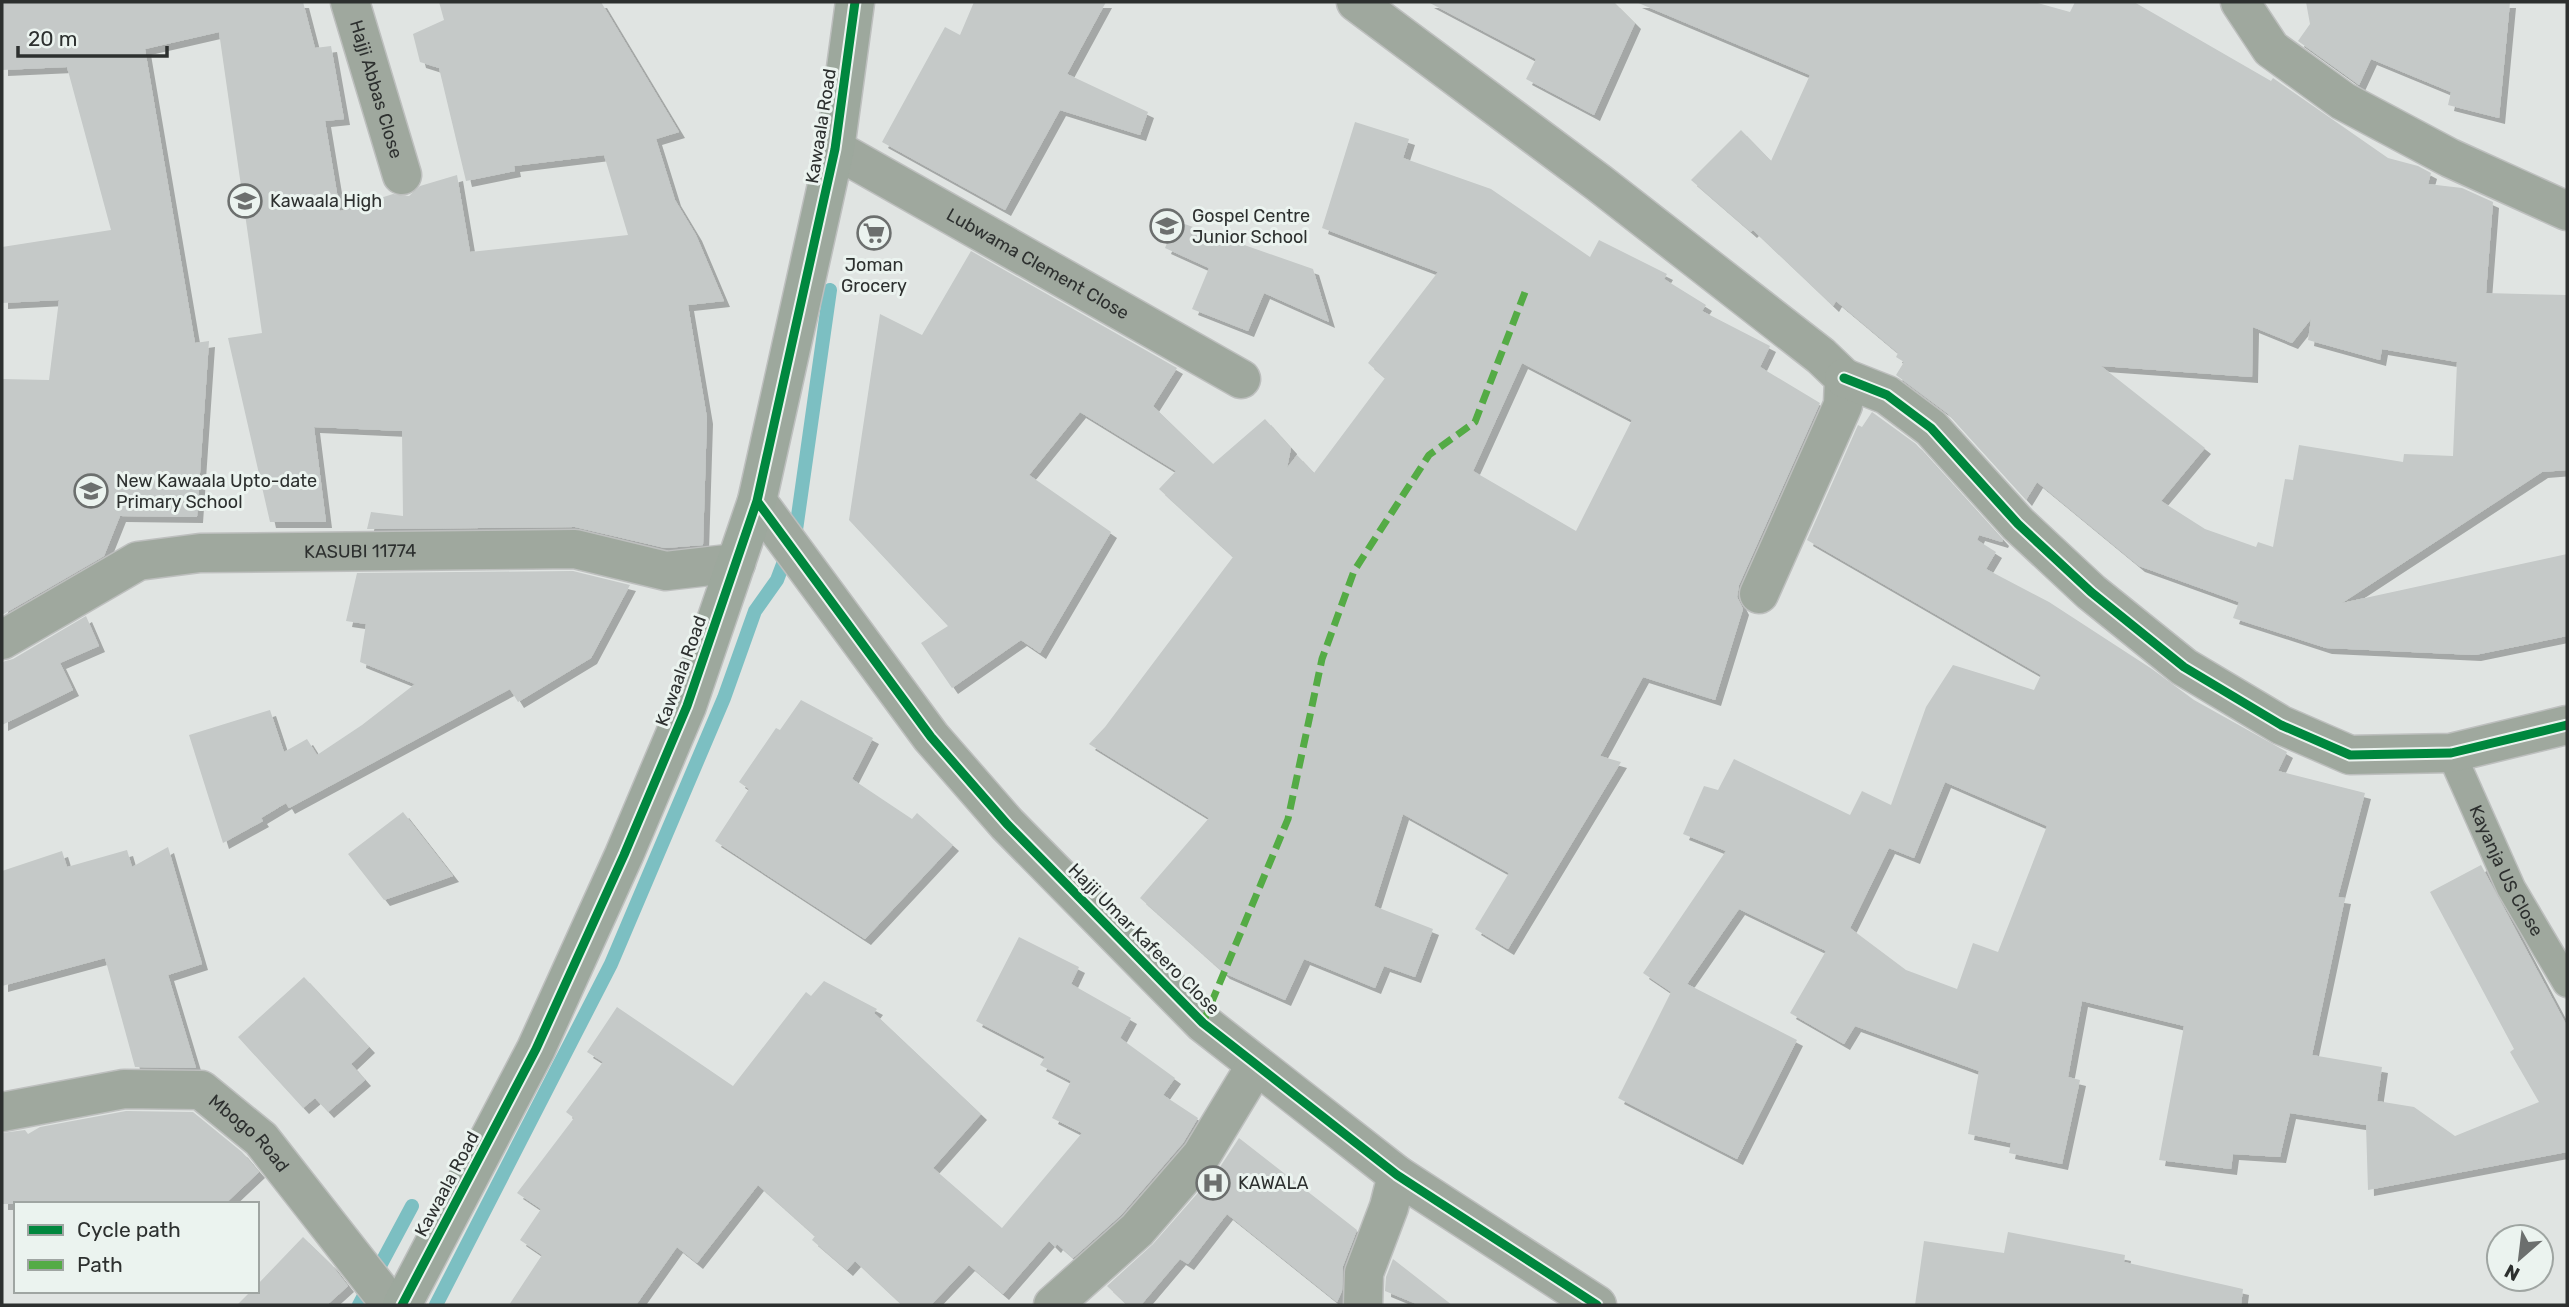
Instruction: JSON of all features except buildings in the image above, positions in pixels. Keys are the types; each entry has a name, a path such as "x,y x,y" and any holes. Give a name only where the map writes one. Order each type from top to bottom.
{"street":[{"name":"Hajji Abbas Close","path":"350,2 402,176"},
{"name":"Kawaala Road","path":"402,1305 536,1049 619,867 687,706 757,501 835,149 855,2"},
{"path":"1356,2 1610,191 1821,356 1844,378 1887,395 1931,428 2018,524 2091,592 2184,667 2281,724 2350,755 2451,753 2567,724"},
{"path":"2241,2 2271,49 2343,101 2450,158 2567,211"},
{"name":"Lubwama Clement Close","path":"835,149 1241,379"},
{"path":"1759,594 1843,405 1844,378"},
{"name":"Hajji Umar Kafeero Close","path":"757,501 931,737 1007,824 1203,1023 1396,1175 1597,1305"},
{"name":"KASUBI 11774","path":"2,640 138,561 162,556 200,553 575,549 666,571 736,563"},
{"path":"1053,1305 1137,1230 1201,1156 1256,1065"},
{"name":"Mbogo Road","path":"2,1112 124,1089 201,1090 261,1139 391,1305"},
{"path":"1363,1305 1364,1273 1389,1207 1396,1175"}],"lane":[{"name":"Kayanja US Close","path":"2451,753 2511,888 2567,983"}],"waterway":[{"path":"436,1305 611,964 724,698 755,611 777,580 796,530 830,290"},
{"path":"359,1305 412,1206"}],"marked path":[{"path":"1203,1023 1288,819 1322,659 1354,571 1429,455 1475,422 1527,287"}],"cycle path":[{"path":"402,1305 536,1049 624,855 687,706 757,501 835,149 855,2"},
{"path":"1844,378 1887,395 1931,428 2018,524 2091,592 2184,667 2281,725 2350,755 2451,753 2567,725"},
{"path":"757,501 931,737 1007,824 1203,1023 1397,1175 1597,1305"}],"place":[{"name":"Kawaala High","path":"245,201"},
{"name":"Gospel Centre Junior School","path":"1167,226"},
{"name":"Joman Grocery","path":"874,233"},
{"name":"New Kawaala Upto-date Primary School","path":"91,491"},
{"name":"KAWALA","path":"1213,1183"}]}
